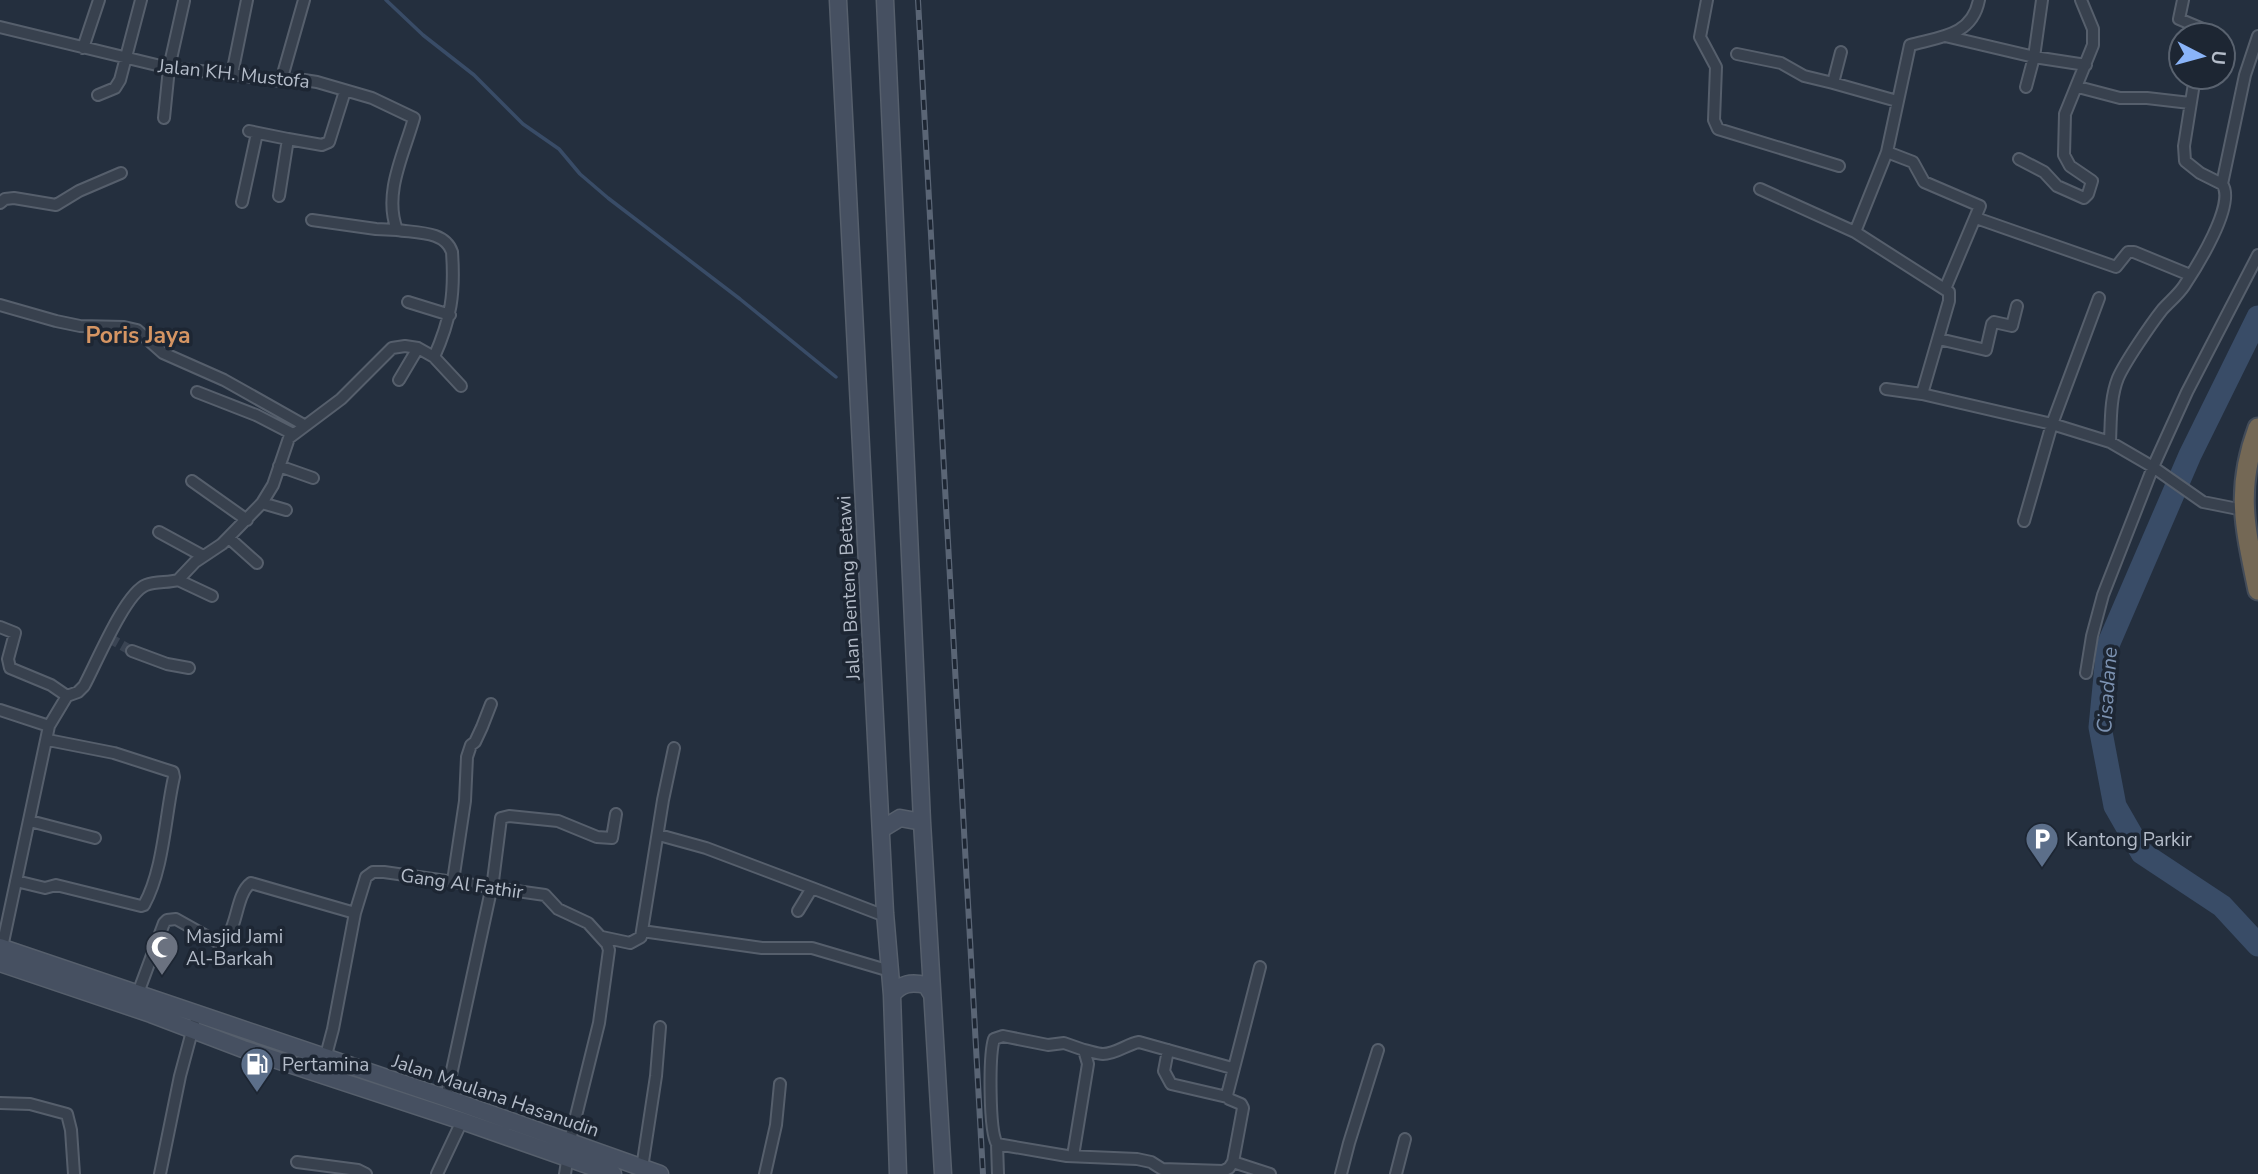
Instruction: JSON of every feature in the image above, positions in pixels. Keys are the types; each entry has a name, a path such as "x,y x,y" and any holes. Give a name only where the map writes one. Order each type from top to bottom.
{"highway":[{"path":"2258,428 2247,466 2243,510 2258,590"}],"main road":[{"name":"Jalan Benteng Betawi","path":"838,0 885,916 892,995 898,1174"},
{"path":"886,0 922,821 943,1174"},
{"path":"882,829 900,818 922,821"},
{"name":"Jalan Maulana Hasanudin","path":"1,951 138,993 195,1022 326,1052 462,1121 660,1174"},
{"name":"Jalan Maulana Hasanudin","path":"1,951 195,1022 321,1074 411,1095 447,1094 569,1148 613,1174"},
{"path":"892,995 898,987 907,984 926,985 931,993"},
{"path":"887,1174 897,1108"}],"street":[{"path":"83,48 99,0"},
{"path":"98,95 115,88 120,80 141,0"},
{"path":"232,74 247,0"},
{"path":"281,81 304,0"},
{"path":"1707,0 1700,37 1716,67 1714,120 1718,129 1839,166"},
{"path":"1855,232 1887,152 1910,45 1956,33 1970,23 1977,13 1979,0"},
{"path":"2026,87 2034,57 2042,0"},
{"path":"2019,159 2044,172 2057,186 2085,198 2092,181 2070,166 2064,155 2065,114 2093,45 2093,29 2081,0"},
{"path":"2183,0 2179,19 2184,21"},
{"path":"164,118 169,68 184,1"},
{"name":"Jalan KH. Mustofa","path":"0,27 169,68 281,81 304,79 372,97 414,118 392,197 391,212 397,230"},
{"path":"1943,36 2034,57 2086,65"},
{"path":"2222,184 2245,75 2258,36"},
{"path":"1833,83 1841,52"},
{"path":"1737,54 1781,63 1804,76 1897,102"},
{"path":"2078,87 2120,98 2190,103"},
{"path":"242,202 253,132 322,145 329,142 345,91"},
{"path":"2110,442 2112,400 2119,377 2162,310 2183,288 2218,225 2227,200 2222,184 2185,162 2184,146 2192,91"},
{"path":"279,196 288,139"},
{"path":"1887,152 1913,162 1924,182 1980,206 1945,289"},
{"path":"0,203 5,198 14,198 56,205 79,191 121,173"},
{"path":"1760,189 1855,232 1949,292 1939,339 1922,394"},
{"path":"1976,218 2116,267 2128,252 2134,252 2190,275"},
{"path":"312,220 397,230 446,240 452,252 453,291 446,329 433,358"},
{"path":"2085,673 2103,595 2187,392 2257,258"},
{"path":"2024,521 2052,425 2099,298"},
{"path":"408,302 450,315"},
{"path":"0,305 80,326 137,330 163,353 224,380 304,425"},
{"path":"1939,339 1986,350 1992,324 1994,322 2012,326 2017,306"},
{"path":"178,580 202,556 229,538 262,503 273,485 287,443 293,434 341,399 392,348 418,348 433,358 461,386"},
{"path":"399,380 418,348"},
{"path":"1886,388 2052,425 2110,442 2156,469 2203,502 2243,510"},
{"path":"197,392 256,415 293,434"},
{"path":"279,466 313,478"},
{"path":"192,481 247,520"},
{"path":"262,503 286,510"},
{"path":"159,532 202,556"},
{"path":"229,538 257,563"},
{"path":"1,951 49,726 67,696 78,692 84,686 126,604 137,590 153,583 178,580 212,596"},
{"path":"0,627 15,634 8,659 10,668 51,685 67,696"},
{"path":"132,651 167,664 189,668"},
{"path":"453,881 465,801 467,757 491,704"},
{"path":"0,710 49,726"},
{"path":"16,881 45,888 56,885 141,906 149,894 162,846 173,772 114,753 48,740"},
{"path":"602,937 630,943 639,939 674,748"},
{"path":"447,1094 502,817 558,821 597,837 612,838 616,814"},
{"path":"30,821 95,838"},
{"path":"659,835 706,848 885,916"},
{"name":"Gang Al Fathir","path":"321,1074 333,1029 355,913 366,877 373,872 545,895 558,909 584,919 602,937"},
{"path":"138,993 164,923 173,918 217,942 222,942 226,940 233,925 241,897 251,883 355,913"},
{"path":"798,911 812,888"},
{"path":"642,931 762,948 812,948 890,971"},
{"path":"569,1148 599,1023 608,964 608,950 602,937"},
{"path":"1227,1097 1232,1068 1260,967"},
{"path":"160,1174 180,1076 195,1022"},
{"path":"642,1168 656,1076 660,1027"},
{"path":"998,1174 997,1144 991,1122 994,1039 1003,1036 1048,1045 1064,1043 1104,1054 1139,1042 1232,1068"},
{"path":"1073,1156 1088,1064 1084,1050"},
{"path":"997,1144 1073,1156 1137,1159 1162,1168 1201,1173 1229,1168 1233,1162 1243,1108 1241,1104 1227,1097 1171,1084 1164,1072 1168,1050"},
{"path":"1341,1174 1378,1050"},
{"path":"765,1174 776,1125 780,1084"},
{"path":"0,1103 30,1104 67,1114 71,1130 74,1174"},
{"path":"438,1174 462,1121"},
{"path":"1396,1174 1405,1139"},
{"path":"297,1162 358,1170 366,1174"},
{"path":"1233,1162 1270,1174"}],"waterway":[{"path":"386,0 423,35 474,75 523,124 559,149 580,174 608,198 836,377"},
{"name":"Cisadane","path":"2258,317 2190,455 2108,645 2100,727 2115,806 2142,853 2222,906 2258,945"}],"tunnel":[{"path":"109,638 132,651"}],"railway":[{"path":"918,0 983,1174"}],"place":[{"name":"Kantong Parkir","path":"2042,869"},
{"name":"Masjid Jami Al-Barkah","path":"162,977"},
{"name":"Pertamina","path":"257,1094"}],"district":[{"name":"Poris Jaya","path":"138,335"}]}
